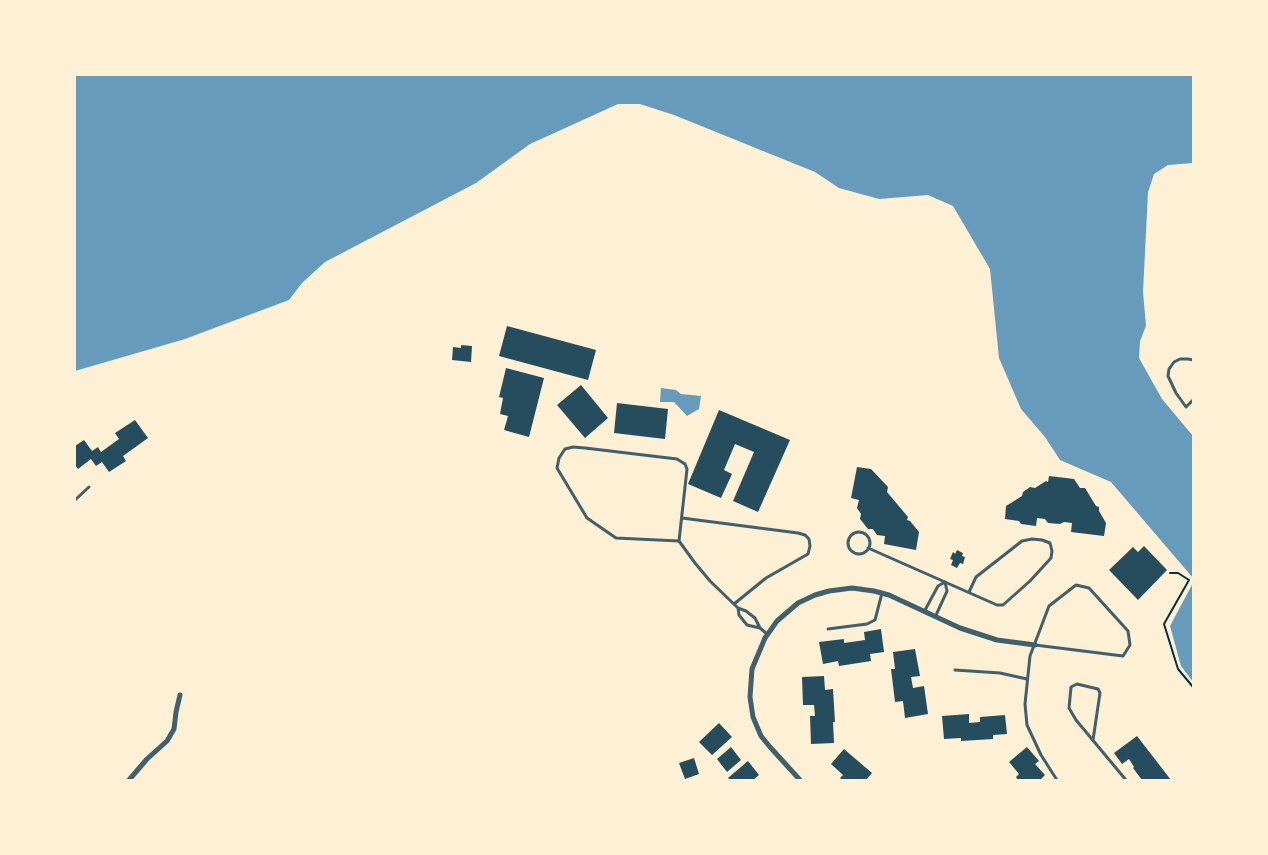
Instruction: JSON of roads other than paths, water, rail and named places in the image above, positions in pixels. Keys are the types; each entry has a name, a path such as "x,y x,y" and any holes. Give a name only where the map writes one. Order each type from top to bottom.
{"street":[{"path":"800,780 761,736 753,717 750,697 752,669 757,652 767,634 790,609 815,595 829,591 852,588 882,592 935,617 997,640 1035,645"},
{"path":"129,780 167,741 174,729 180,695"}],"lane":[{"path":"1193,360 1188,358 1174,362 1169,369 1168,376 1176,393 1186,406 1193,400"},
{"path":"679,541 616,538 587,518 557,468 559,458 565,449 573,447 677,459 685,464 687,469 679,541 710,581 738,608 755,618 760,628 767,634"},
{"path":"75,500 89,487"},
{"path":"682,518 798,533 809,539 808,554 766,578 734,604"},
{"path":"855,533 863,533 870,541 868,548 863,553 854,552 849,547 848,540 855,533"},
{"path":"868,548 997,605 1003,605 1051,558 1050,543 1042,540 1022,541 975,577 969,592"},
{"path":"924,612 938,586 945,582"},
{"path":"935,617 947,591 945,582"},
{"path":"1035,645 1123,656 1130,645 1128,631 1089,588 1076,585 1048,606 1030,656 1025,704 1027,725 1041,755 1057,780"},
{"path":"828,629 867,624 875,620 882,592"},
{"path":"738,608 739,615 747,625 760,628"},
{"path":"955,670 1000,673 1027,679"},
{"path":"1092,740 1100,693 1098,689 1077,684 1071,687 1069,708 1076,720 1092,740 1126,780"}],"water":[{"path":"75,75 1193,75 1193,163 1168,165 1154,174 1148,192 1143,292 1146,326 1140,341 1139,358 1162,399 1193,436 1193,578 1111,482 1060,460 1045,437 1021,409 999,358 990,269 953,206 928,195 879,199 839,188 815,172 674,115 640,104 618,104 530,144 476,183 325,262 302,283 289,300 185,339 75,371"},
{"path":"661,388 676,390 681,394 701,396 699,409 687,416 674,402 660,402"},
{"path":"1193,583 1193,682 1181,666 1170,626"}]}
